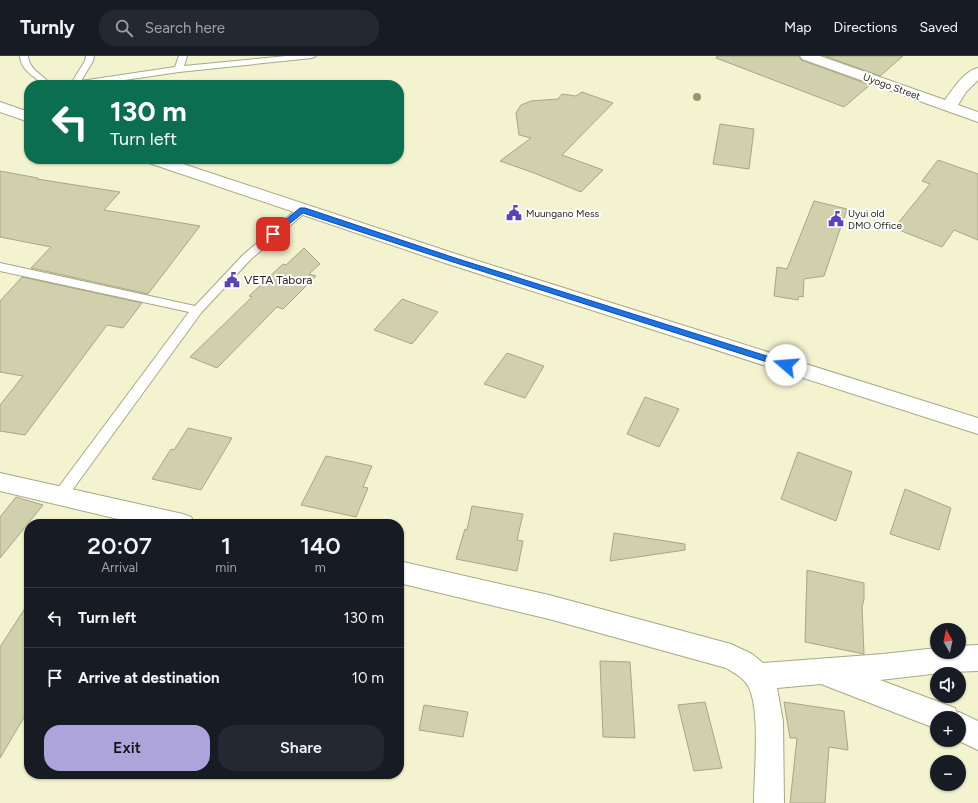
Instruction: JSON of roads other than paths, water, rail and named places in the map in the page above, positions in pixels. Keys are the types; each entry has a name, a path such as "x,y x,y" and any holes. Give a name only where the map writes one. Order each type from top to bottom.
{"street":[{"name":"Uyogo Street","path":"807,56 978,117"},
{"path":"949,106 961,89 978,72"},
{"path":"0,107 24,115"},
{"path":"167,164 452,260 978,426"},
{"path":"0,482 161,519"},
{"path":"404,573 549,606 731,657 747,666 758,676 765,691 769,716 769,803"},
{"path":"758,676 822,672 978,658"},
{"path":"822,672 930,712"},
{"path":"966,730 978,736"}],"lane":[{"path":"24,56 28,69 43,80"},
{"path":"77,80 90,61 90,56"},
{"path":"179,69 183,56"},
{"path":"107,80 179,69 312,56"},
{"path":"60,496 197,310 247,258 302,210"},
{"path":"0,267 197,310"}],"place":[{"name":"Muungano Mess","path":"514,213"},
{"name":"Uyui old DMO Office","path":"836,219"},
{"name":"VETA Tabora","path":"232,280"}]}
